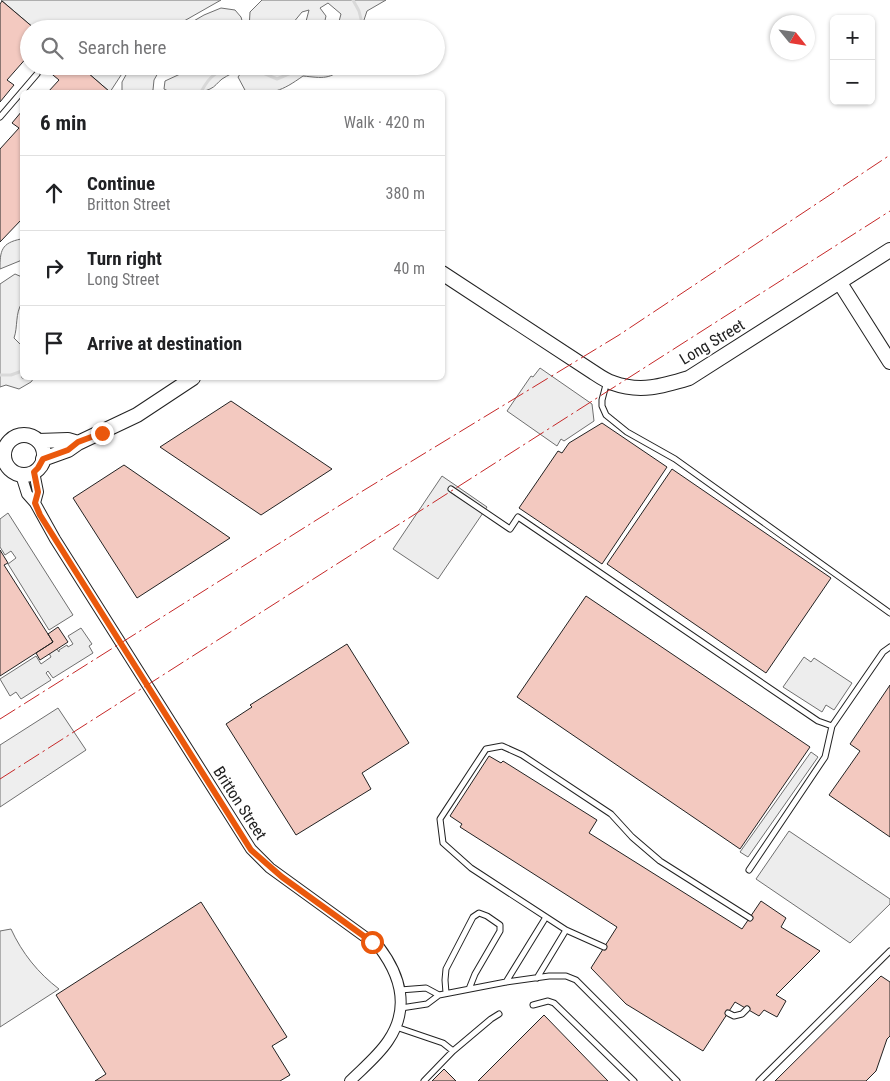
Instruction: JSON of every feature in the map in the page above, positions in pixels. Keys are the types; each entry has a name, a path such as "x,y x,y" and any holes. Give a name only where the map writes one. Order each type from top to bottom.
{"street":[{"name":"Long Street","path":"445,275 607,380 613,383 641,388 661,387 689,378 890,250"},
{"path":"840,283 890,362"},
{"path":"43,459 68,450 78,442 138,415 190,380"},
{"path":"19,435 32,437 38,441 43,452 43,459 38,468 16,471 5,462 2,450 13,438 19,435"},
{"path":"38,441 68,440 78,442"},
{"name":"Britton Street","path":"16,471 38,492 35,503 40,515 251,850 282,877 379,947 394,971 400,990 400,1008 395,1027 387,1042 350,1081"}],"lane":[{"path":"23,90 36,75"},
{"path":"0,117 20,94"},
{"path":"607,380 602,400 602,406 606,415 627,432 675,459 890,613"},
{"path":"451,489 510,528 518,517 812,717 832,726"},
{"path":"748,870 825,757 832,726 890,642"},
{"path":"883,652 890,647"},
{"path":"604,947 566,930 471,868 443,843 440,819 486,749 502,746 522,755 611,814 632,837 660,861 750,918"},
{"path":"446,993 446,969 473,917 478,913 487,916 500,925 500,931 474,974 469,989"},
{"path":"506,982 546,917"},
{"path":"537,978 566,930"},
{"path":"759,1081 890,951"},
{"path":"400,1008 427,1004 439,995 446,993 506,982 566,976 576,980 677,1081"},
{"path":"400,990 426,988 439,995"},
{"path":"533,1005 548,1001 554,1003 634,1081"},
{"path":"728,1013 734,1016 742,1014 747,1009"},
{"path":"424,1081 454,1051 499,1014"},
{"path":"395,1027 443,1043 454,1051"}],"shaded area":[{"path":"1,0 221,0 186,20 24,20"},
{"path":"262,0 386,0 367,11 364,20 339,20 341,14 328,3 320,8 326,16 325,20 306,20 309,10 302,12 295,20 250,20 250,12"},
{"path":"221,8 235,10 242,20 195,20"},
{"path":"90,75 121,75 111,90 108,90"},
{"path":"126,75 157,75 154,80 153,90 122,90 122,82"},
{"path":"178,75 229,75 208,90 166,90 164,89 165,81"},
{"path":"239,75 332,75 326,77 303,76 278,90 245,90 238,77"},
{"path":"20,239 20,261 0,269 0,257 3,249"},
{"path":"15,274 20,276 20,307 14,338 20,344 20,380 32,380 19,389 6,385 0,387 0,284"},
{"path":"540,368 592,404 594,421 564,441 561,439 557,446 507,411 531,376 533,377"},
{"path":"442,476 487,507 438,579 393,549"},
{"path":"8,513 73,615 49,630 8,564 16,558 11,551 5,555 0,547 0,519"},
{"path":"81,628 92,644 89,646 93,653 53,678 48,671 46,673 51,680 21,699 16,692 10,696 0,679 36,656 41,664 51,657 47,649 54,645 59,652 59,650 67,645 68,647 73,644 68,636"},
{"path":"804,657 811,662 814,658 852,683 834,710 826,705 822,712 783,687"},
{"path":"58,708 86,750 0,807 0,745"},
{"path":"811,752 818,757 748,857 740,852"},
{"path":"789,831 890,899 890,904 850,943 756,879"},
{"path":"11,929 31,962 59,989 0,1027 0,931"}],"building":[{"path":"2,1 24,20 20,20 20,65 7,80 14,85 0,102 0,4"},
{"path":"53,75 90,75 108,90 50,90 59,80"},
{"path":"20,113 20,221 0,242 0,149 19,128 12,123"},
{"path":"231,401 332,469 261,515 160,447"},
{"path":"602,423 667,467 602,564 519,508 558,451 562,453 569,443"},
{"path":"124,465 230,538 137,598 73,498"},
{"path":"672,469 831,578 766,673 607,564"},
{"path":"0,550 8,563 4,565 53,642 0,676"},
{"path":"586,596 810,747 740,849 517,697"},
{"path":"58,627 68,642 40,660 36,653 53,642 48,634"},
{"path":"347,644 409,743 362,773 371,789 296,835 226,724 252,707 250,705"},
{"path":"890,685 890,837 829,795 860,751 850,744"},
{"path":"489,756 501,763 503,761 597,820 589,833 742,929 761,901 786,918 781,927 820,951 776,995 786,1001 777,1017 764,1010 759,1016 735,1002 703,1051 626,1004 591,968 617,927 460,827 462,824 450,816"},
{"path":"201,902 287,1037 272,1046 290,1075 280,1081 95,1081 106,1074 56,995"},
{"path":"881,976 890,982 890,1036 887,1039 876,1071 866,1081 775,1081"},
{"path":"544,1015 608,1081 478,1081"},
{"path":"444,1069 456,1081 432,1081"}],"waterway":[{"path":"353,0 361,20"},
{"path":"202,90 215,75"},
{"path":"268,75 277,79 286,75"},
{"path":"0,375 11,375 20,372"}],"power":[{"path":"0,719 361,492 619,335 890,155"},
{"path":"0,779 890,211"}],"route":[{"path":"102,433 78,442 68,450 43,459 34,472 38,492 35,503 40,515 251,850 270,868 372,942"}]}
